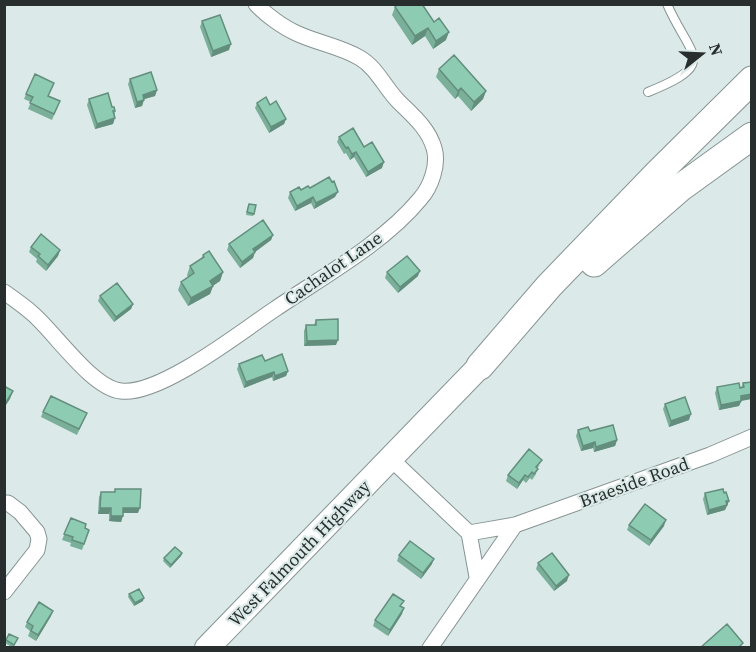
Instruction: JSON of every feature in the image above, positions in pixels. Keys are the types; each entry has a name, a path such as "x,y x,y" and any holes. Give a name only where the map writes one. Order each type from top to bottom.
{"highway":[{"path":"480,366 549,286 752,80"},
{"path":"480,366 603,254 680,188 752,136"},
{"name":"West Falmouth Highway","path":"207,648 480,366"}],"street":[{"name":"Cachalot Lane","path":"4,292 34,314 80,364 99,380 114,390 122,392 135,390 152,386 201,361 371,245 421,198 431,180 436,159 434,148 423,126 362,59 345,50 296,33 255,4"},
{"name":"Braeside Road","path":"469,533 515,525 752,437"},
{"path":"391,459 469,533 477,578"},
{"path":"4,592 37,550 39,539 37,532 9,503"},
{"path":"430,648 515,525"}],"lane":[{"path":"648,93 681,77 691,68 695,60 692,49 667,4"}],"building":[{"path":"398,4 422,4 434,22 439,18 449,32 436,41 428,28 415,36 395,7"},
{"path":"220,15 231,44 213,51 202,21"},
{"path":"454,55 486,91 474,102 461,88 458,91 439,69"},
{"path":"151,72 157,90 143,95 144,100 137,102 130,79"},
{"path":"35,74 54,83 48,96 60,101 54,114 30,103 33,97 26,94"},
{"path":"108,93 112,107 114,107 115,118 97,124 89,99"},
{"path":"266,97 270,105 276,101 286,119 271,127 257,103"},
{"path":"353,128 364,147 372,142 384,162 368,172 356,152 352,154 339,137"},
{"path":"329,177 332,182 334,181 338,192 316,203 313,197 297,206 290,192 299,187 301,190 308,186 310,188"},
{"path":"249,204 256,205 254,214 247,212"},
{"path":"263,220 273,235 253,249 255,252 242,262 229,244"},
{"path":"41,234 60,250 48,265 31,247"},
{"path":"209,251 223,272 210,281 213,286 191,298 181,282 194,273 190,266"},
{"path":"407,256 420,271 400,287 387,272"},
{"path":"117,283 133,304 116,317 100,296"},
{"path":"338,319 338,340 307,341 306,325 316,325 316,320"},
{"path":"282,354 288,371 275,376 274,372 246,382 239,364 262,355 265,361"},
{"path":"752,382 752,394 741,396 741,401 721,405 717,387 739,383 740,388 744,387 743,383"},
{"path":"4,386 13,391 5,404 4,404"},
{"path":"51,396 87,413 79,429 43,412"},
{"path":"685,397 691,414 671,421 665,404"},
{"path":"613,425 617,440 596,447 595,442 583,446 578,430 588,427 590,431"},
{"path":"529,449 542,460 534,474 532,472 528,477 525,475 519,483 508,475"},
{"path":"115,489 141,489 140,508 123,508 123,516 111,516 111,508 100,508 101,492 115,492"},
{"path":"723,489 729,501 726,501 727,505 709,510 705,493"},
{"path":"645,504 666,520 651,540 629,525"},
{"path":"71,518 86,524 85,528 89,530 84,544 64,534"},
{"path":"410,541 434,559 423,573 399,555"},
{"path":"175,547 182,553 171,565 164,558"},
{"path":"552,553 569,575 556,586 538,563"},
{"path":"139,589 144,598 135,603 129,594"},
{"path":"393,594 404,601 400,606 404,608 390,630 375,620"},
{"path":"39,602 53,611 38,635 31,631 33,626 27,622"},
{"path":"727,624 743,643 738,648 700,648"},
{"path":"9,634 18,638 14,645 6,640"}]}
